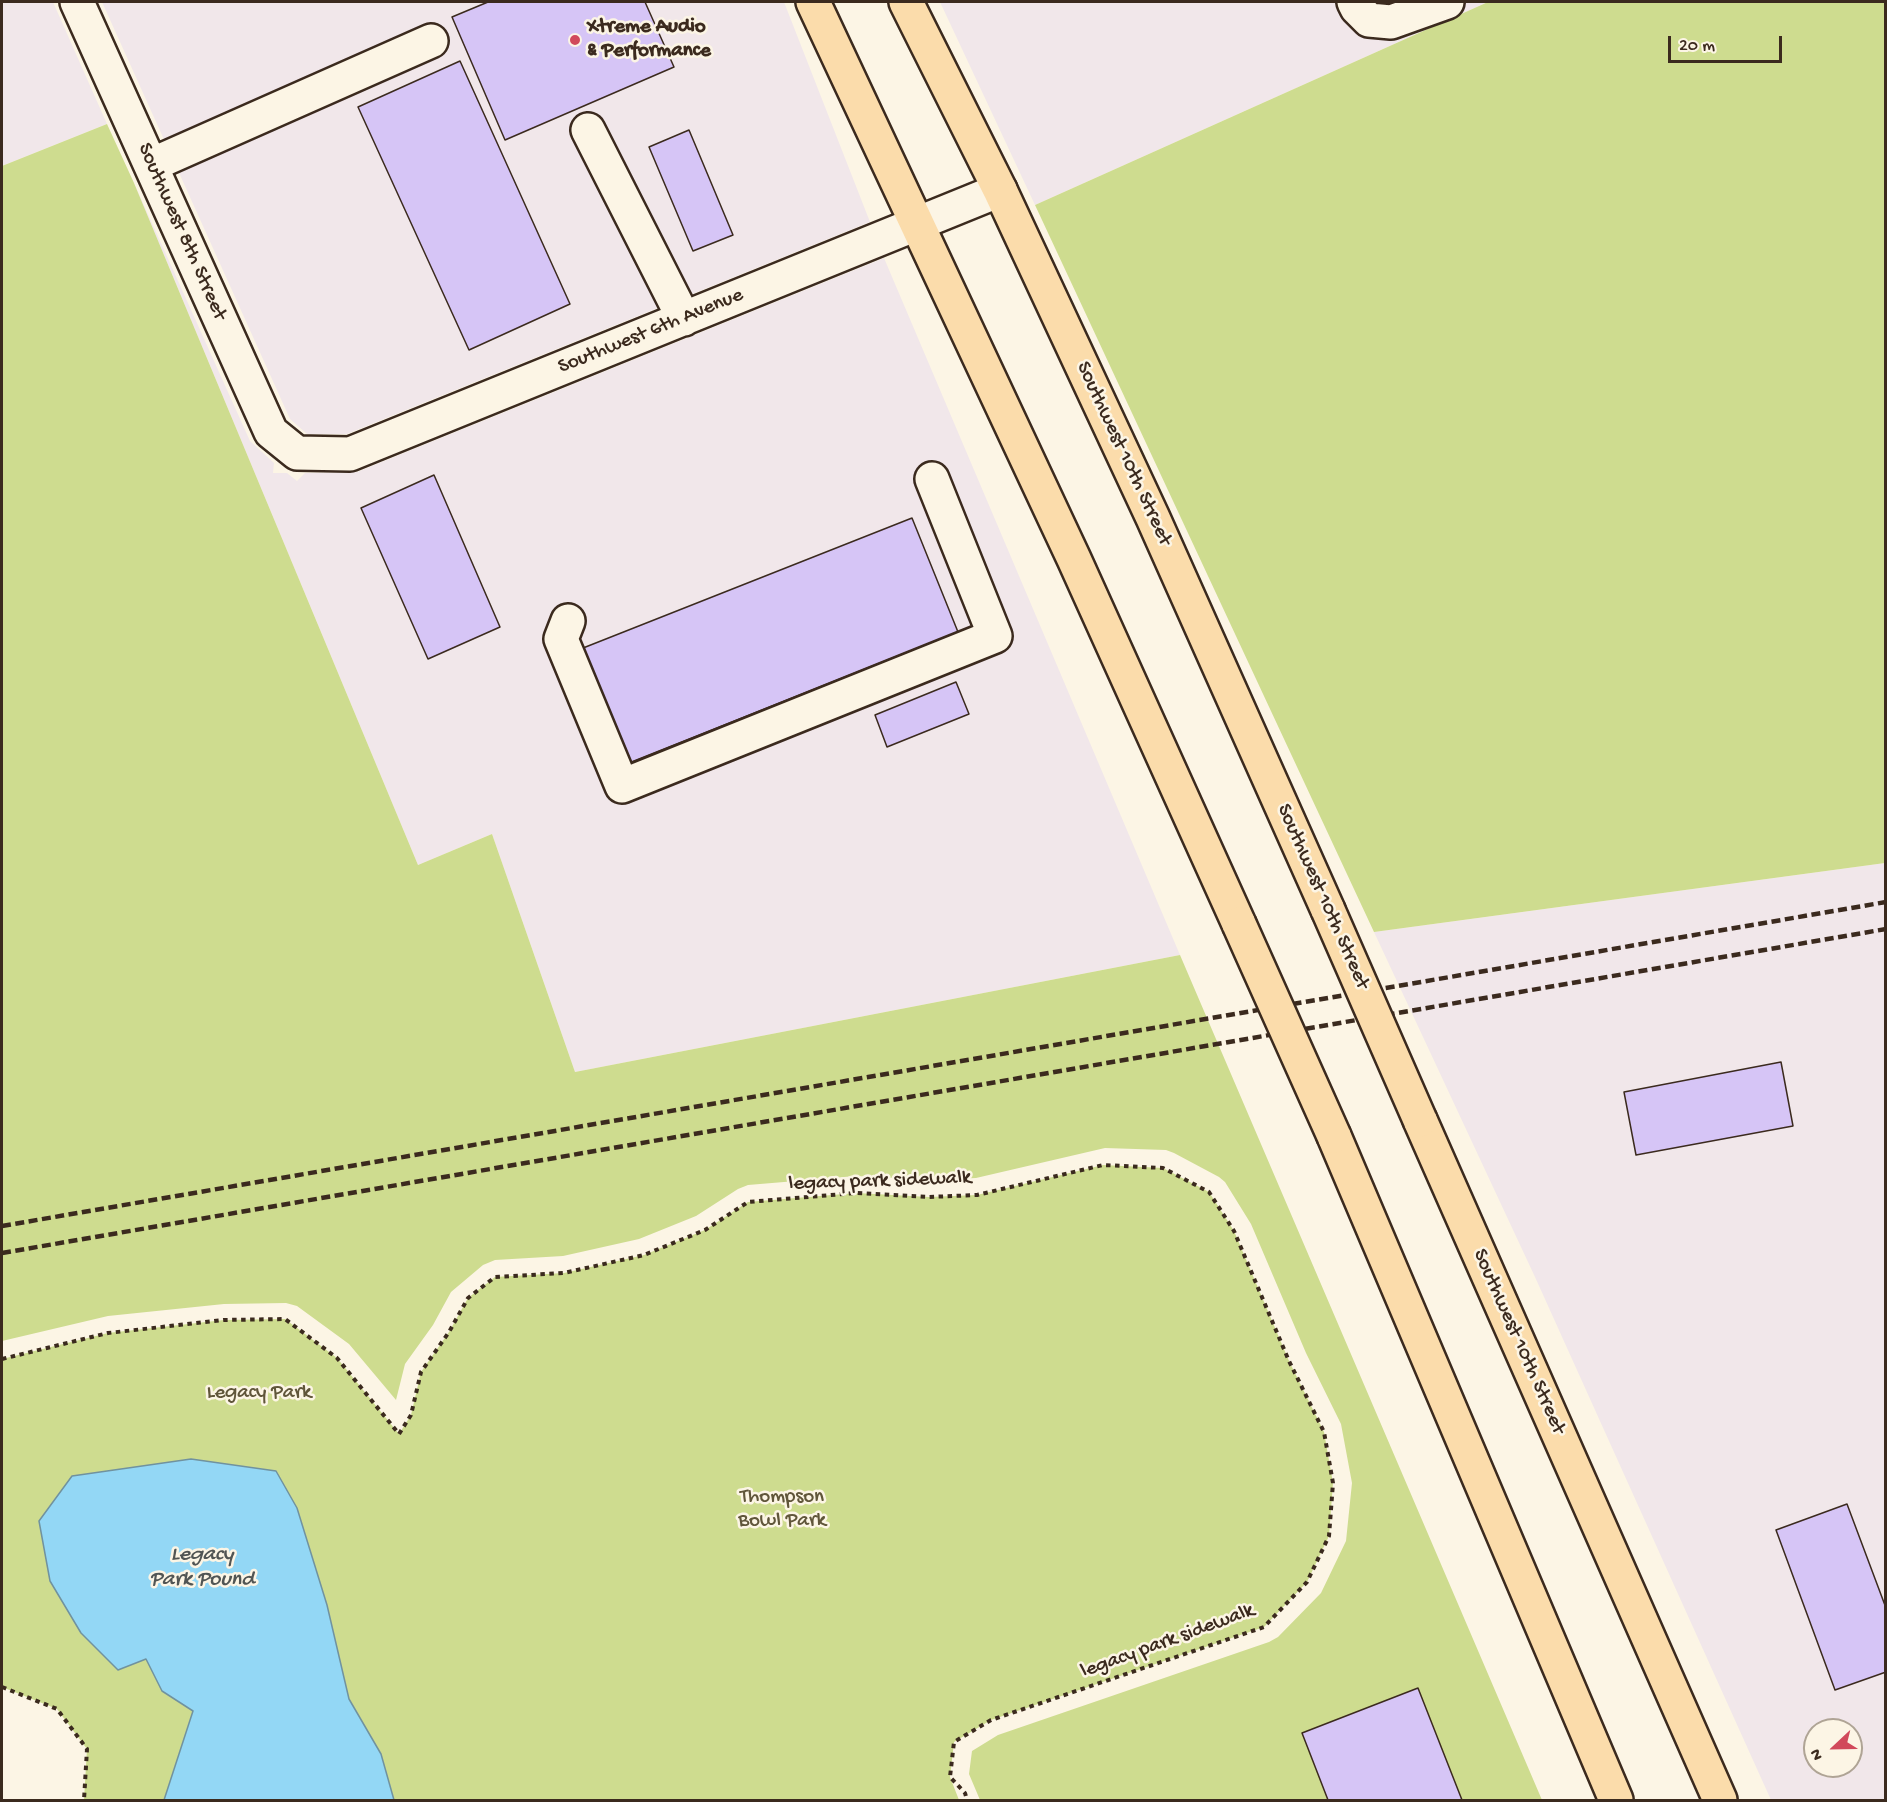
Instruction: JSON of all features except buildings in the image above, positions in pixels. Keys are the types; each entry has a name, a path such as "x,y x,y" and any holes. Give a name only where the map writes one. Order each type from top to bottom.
{"main road":[{"path":"814,2 1074,560 1334,1136 1616,1800"},
{"name":"Southwest 10th Street","path":"906,2 1000,190 1153,518 1720,1800"}],"street":[{"name":"Southwest 8th Street","path":"76,2 271,432 297,453"},
{"path":"1354,2 1369,20 1391,22 1447,2"},
{"path":"151,165 430,41"},
{"path":"588,130 684,319"},
{"name":"Southwest 6th Avenue","path":"297,453 350,454 1000,190"},
{"path":"568,621 561,639 622,786 995,636 932,479"}],"path":[{"name":"legacy park sidewalk","path":"2,1359 108,1333 224,1320 285,1319 337,1358 399,1434 411,1415 421,1372 449,1332 468,1298 495,1277 564,1273 644,1255 705,1230 748,1203 856,1193 929,1197 977,1195 1102,1165 1163,1168 1209,1192 1233,1231 1288,1361 1324,1432 1333,1483 1329,1536 1307,1582 1264,1627 991,1720 954,1742 950,1778 964,1792 967,1800"},
{"path":"2,1687 57,1709 87,1749 84,1800"}],"shaded area":[{"path":"2,2 53,2 107,124 2,166"},
{"path":"102,2 784,2 870,222 347,434 307,434 290,419"},
{"path":"940,2 1488,2 1035,205"},
{"path":"134,183 250,441 274,463 273,473 287,473 297,481 305,473 357,472 884,258 1180,955 575,1072 492,834 418,865"},
{"path":"1885,863 1885,1800 1771,1800 1535,1277 1374,932"}],"green space":[{"path":"1488,2 1885,2 1885,863 1374,932 1035,205"},
{"path":"107,124 134,183 418,865 492,834 575,1072 1180,955 1542,1800 980,1800 969,1774 972,1751 998,1735 1278,1637 1321,1593 1346,1541 1352,1483 1341,1424 1306,1353 1251,1224 1225,1182 1166,1150 1105,1148 976,1178 931,1180 856,1176 748,1185 696,1216 639,1239 563,1256 495,1260 483,1265 451,1292 433,1325 405,1364 396,1400 349,1344 297,1306 286,1303 224,1304 108,1316 2,1341 2,166"},
{"name":"Thompson Bowl Park","path":"1103,1165 1163,1168 1209,1192 1234,1231 1289,1361 1324,1432 1333,1483 1329,1536 1307,1582 1264,1627 991,1720 954,1742 950,1777 959,1800 394,1800 381,1754 349,1699 327,1605 297,1508 146,1659 162,1691 193,1711 164,1800 84,1800 87,1749 57,1709 2,1687 2,1359 108,1333 224,1320 285,1319 337,1358 399,1434 411,1415 421,1372 449,1332 468,1298 495,1277 564,1273 644,1255 705,1230 748,1202 856,1193 929,1197 977,1195"}],"water":[{"name":"Legacy Park Pound","path":"191,1459 276,1471 297,1508 327,1605 349,1699 381,1754 394,1800 164,1800 193,1711 162,1691 146,1659 118,1670 81,1633 50,1581 39,1521 72,1476"}],"railway":[{"path":"2,1226 1886,902"},
{"path":"2,1253 1886,929"}],"place":[{"name":"Xtreme Audio & Performance","path":"575,40"}],"park label":[{"name":"Legacy Park","path":"259,1394"}]}
